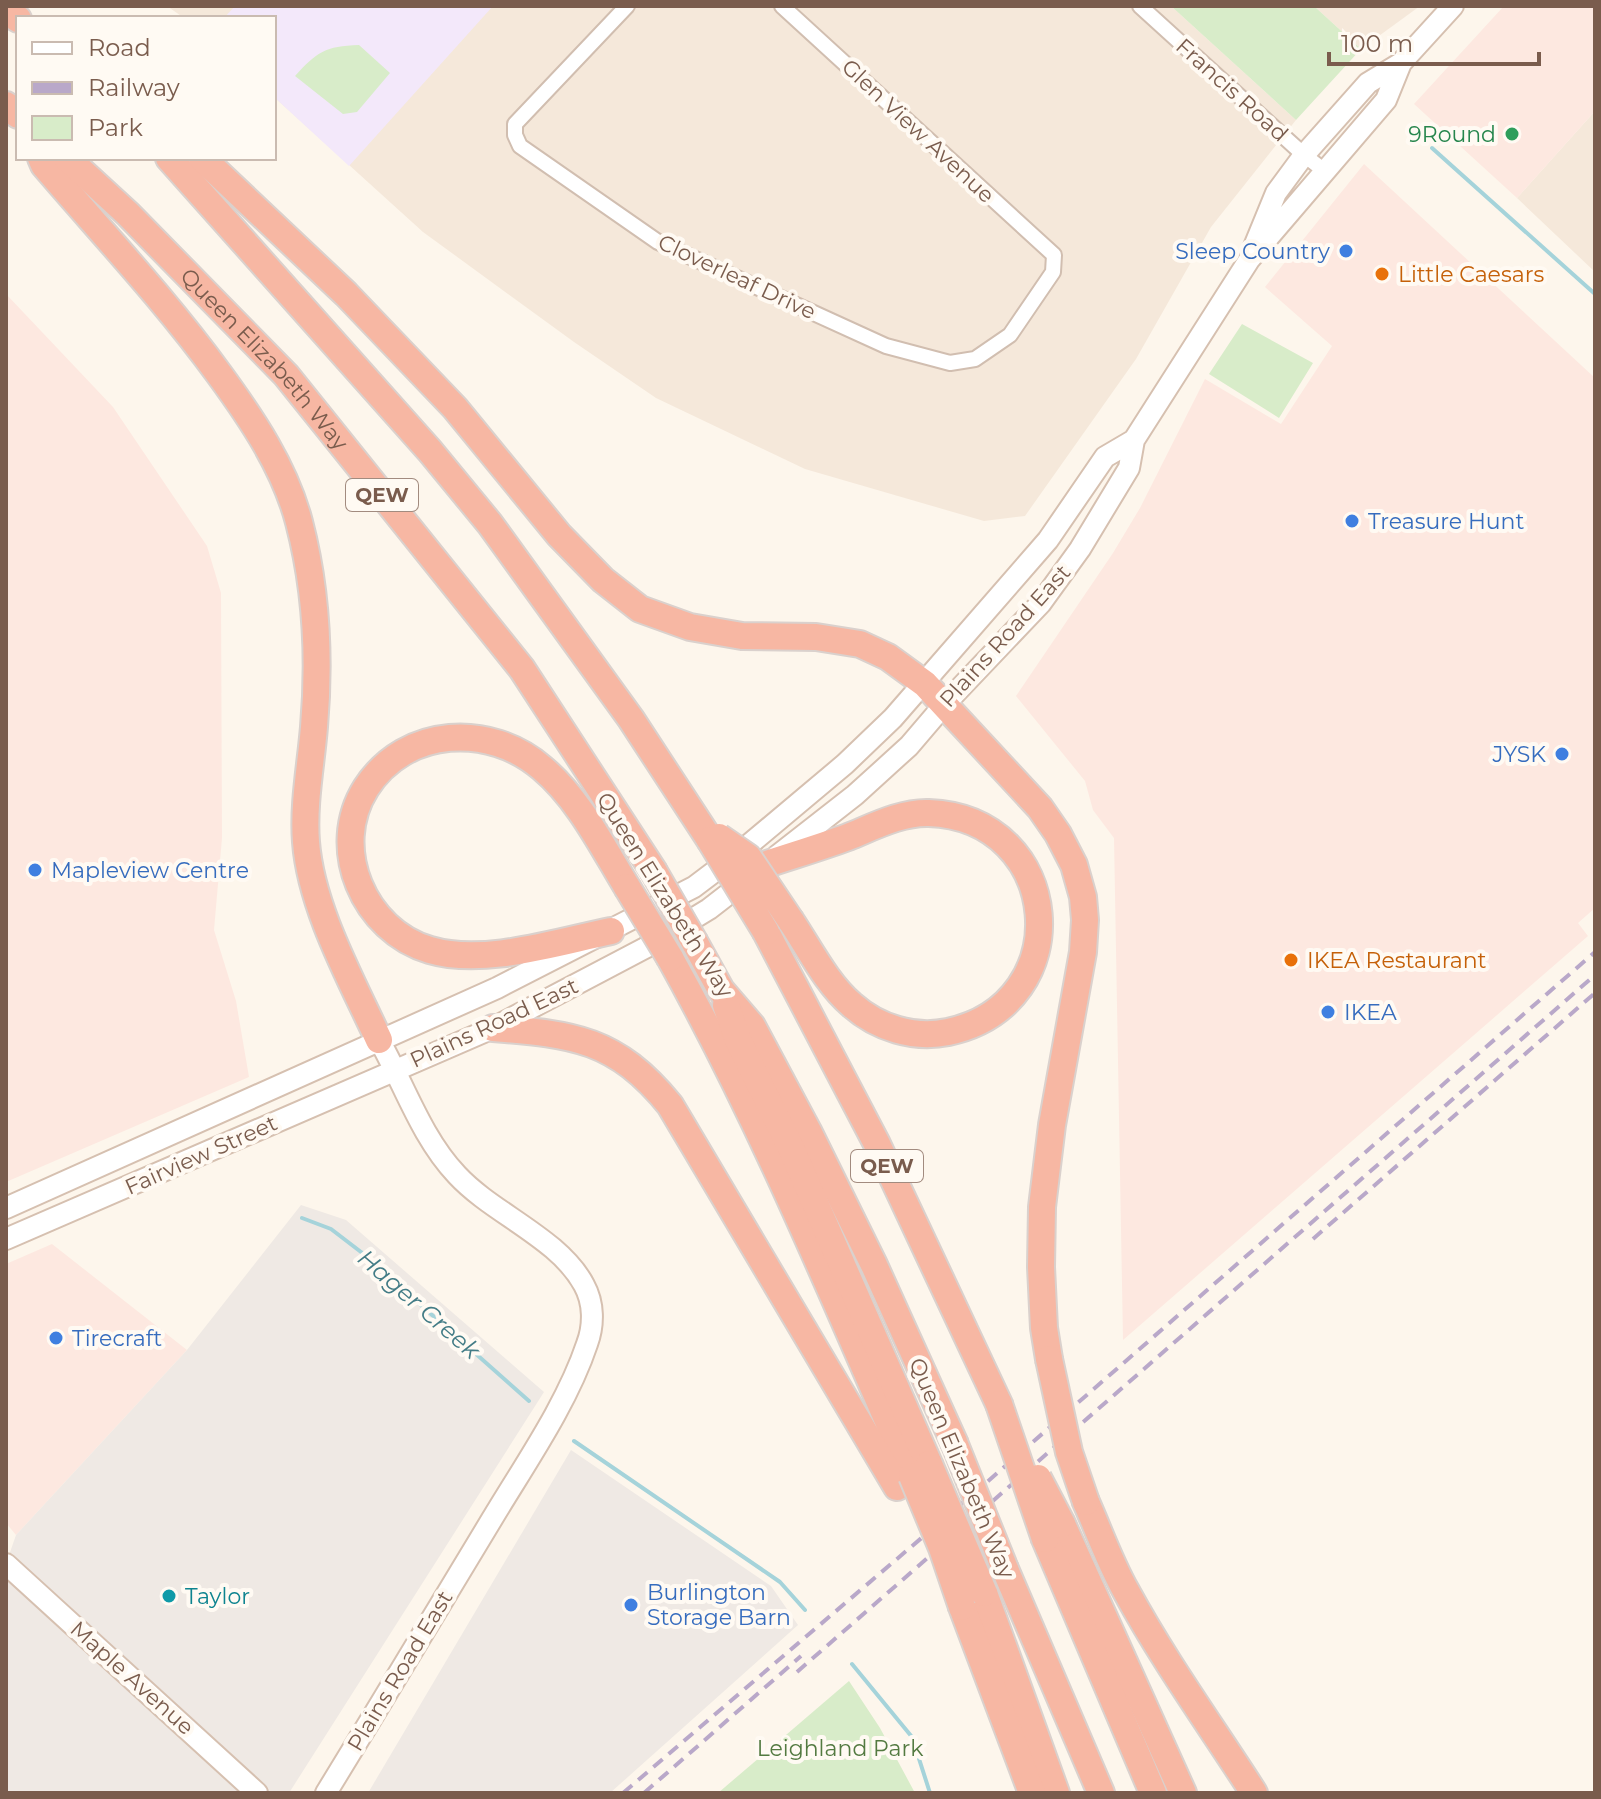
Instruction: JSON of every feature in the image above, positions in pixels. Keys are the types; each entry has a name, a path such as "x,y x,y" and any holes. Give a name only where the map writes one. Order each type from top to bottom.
{"highway":[{"path":"42,160 184,326 238,400 283,476 298,519 310,569 318,638 306,838 310,876 379,1040"},
{"name":"Queen Elizabeth Way","path":"69,160 128,214 286,375 522,669 653,870 721,990 752,1026 874,1265 954,1442 1101,1793"},
{"name":"QEW","path":"171,160 430,451 490,524 623,707 709,833 766,932 877,1144 999,1404 1053,1531 1153,1793"},
{"path":"204,160 346,294 455,408 559,535 603,580 640,609 690,627 742,636 816,637 860,644 888,657 925,684 1040,808 1058,834 1074,865 1083,897 1083,952 1052,1125 1042,1207 1041,1267 1049,1359 1069,1452 1086,1502 1131,1601 1167,1662 1254,1793"},
{"path":"611,931 494,954 449,954 417,945 380,919 360,890 351,843 358,806 376,776 411,749 445,738 486,738 521,752 555,780 582,814 670,958 730,1069 913,1476 973,1600 1056,1793"},
{"path":"709,833 748,857 851,1004 885,1026 909,1033 935,1034 968,1027 996,1014 1032,966 1039,940 1040,919 1034,890 1014,853 992,832 959,816 925,813 885,822 767,864"},
{"path":"721,990 738,1040 791,1148 913,1476 916,1517 973,1600 1032,1793"},
{"path":"493,1028 552,1033 587,1041 624,1059 652,1083 670,1105 913,1476"},
{"path":"1053,1531 1183,1793"}],"main road":[{"name":"Plains Road East","path":"1249,260 1276,193 1304,155 1368,83 1401,63 1453,6"},
{"name":"Plains Road East","path":"326,1793 569,1386 588,1341 592,1321 587,1290 569,1266 472,1190 450,1167 424,1128 395,1069 493,1028 645,948 709,909 855,795 909,746 1041,603 1080,549 1129,468 1134,440 1249,260 1386,100 1401,63"},
{"name":"Plains Road East","path":"379,1040 497,988 611,931 694,887 739,853 845,764 925,684 1048,540 1105,457 1134,440"},
{"path":"379,1040 395,1069"},
{"name":"Fairview Street","path":"6,1208 379,1040"},
{"name":"Fairview Street","path":"6,1239 395,1069"},
{"name":"Maple Avenue","path":"6,1564 257,1793"}],"street":[{"name":"Cloverleaf Drive","path":"627,6 515,124 515,135 520,146 658,242 886,346 950,363 975,359 1010,335 1053,272 1054,255"},
{"name":"Glen View Avenue","path":"782,6 1054,255"},
{"name":"Francis Road","path":"1140,6 1326,172"}],"shaded area":[{"path":"167,6 1171,6 1296,120 1211,227 1136,359 1025,516 984,521 805,469 656,398 423,232 276,99 276,16 181,16"},
{"path":"235,6 493,6 349,166 276,99 276,16 226,16"},
{"path":"1314,6 1420,6 1361,49"},
{"path":"1504,6 1595,6 1595,111 1517,198 1414,104"},
{"path":"1595,111 1595,272 1517,198"},
{"path":"1364,164 1595,378 1595,908 1578,923 1588,936 1123,1340 1114,838 1093,810 1085,781 1016,696 1140,508 1205,379 1281,424 1332,346 1265,287"},
{"path":"6,294 113,407 207,546 221,593 222,838 214,930 236,1001 249,1077 6,1182"},
{"path":"301,1205 346,1220 544,1392 289,1793 6,1793 6,1564 16,1535 187,1350"},
{"path":"52,1244 187,1350 16,1535 6,1523 6,1264"},
{"name":"Burlington Storage Barn","path":"571,1450 771,1586 798,1625 610,1793 368,1793"}],"green space":[{"path":"1171,6 1314,6 1361,49 1296,120"},
{"path":"359,45 390,73 357,112 343,114 295,76 322,52"},
{"path":"1242,324 1313,363 1279,418 1209,374"},
{"name":"Leighland Park","path":"849,1681 880,1728 915,1793 718,1793"}],"waterway":[{"path":"1432,148 1595,294"},
{"name":"Hager Creek","path":"302,1218 331,1229 361,1252 529,1401"},
{"name":"Hager Creek","path":"574,1441 780,1582 805,1610"},
{"name":"Hager Creek","path":"852,1664 912,1737 930,1793"}],"railway":[{"path":"623,1793 987,1482 1595,952"},
{"path":"797,1672 1595,975"},
{"path":"1313,1239 1595,993"},
{"path":"644,1793 801,1656"}],"place":[{"name":"9Round","path":"1512,134"},
{"name":"Sleep Country","path":"1346,251"},
{"name":"Little Caesars","path":"1382,274"},
{"name":"Treasure Hunt","path":"1352,521"},
{"name":"JYSK","path":"1562,754"},
{"name":"Mapleview Centre","path":"35,870"},
{"name":"IKEA Restaurant","path":"1291,960"},
{"name":"IKEA","path":"1328,1012"},
{"name":"Tirecraft","path":"56,1338"},
{"name":"Taylor","path":"169,1596"},
{"name":"Burlington Storage Barn","path":"631,1605"}]}
